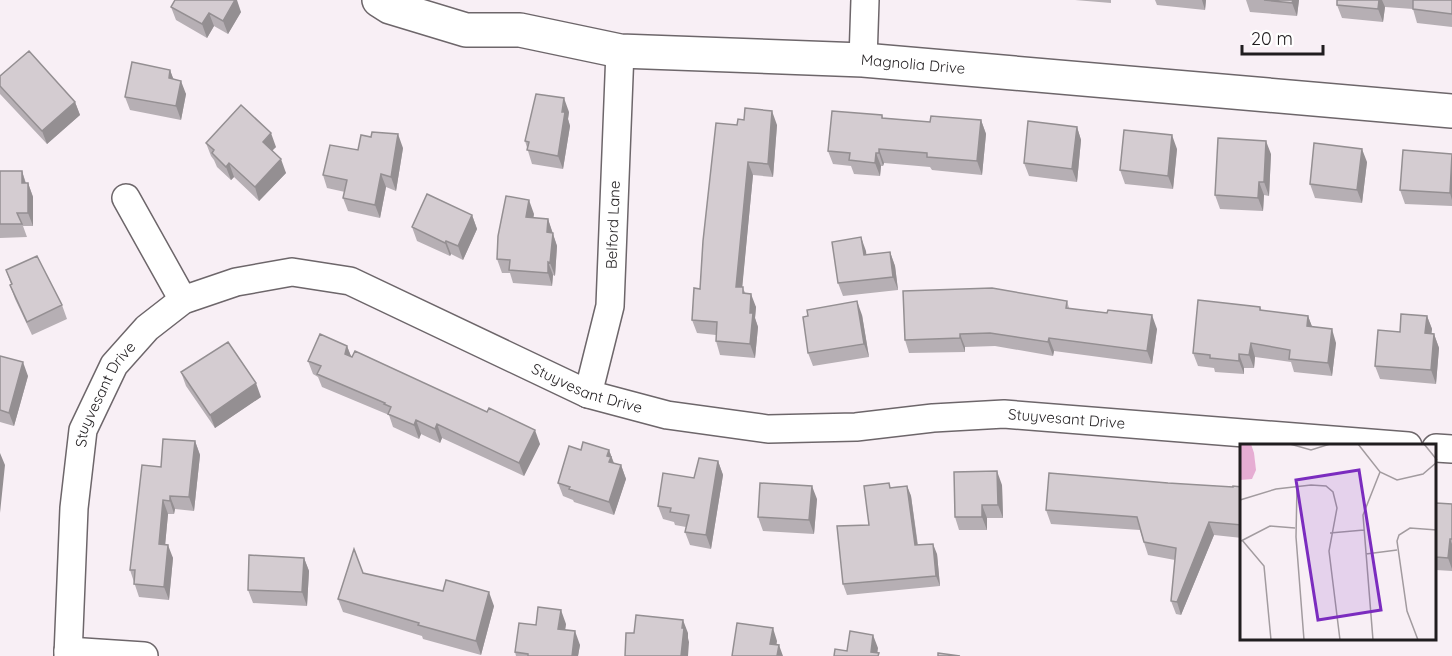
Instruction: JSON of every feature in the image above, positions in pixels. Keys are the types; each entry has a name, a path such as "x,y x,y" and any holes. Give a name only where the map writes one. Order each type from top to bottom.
{"street":[{"name":"Magnolia Drive","path":"379,0 390,7 466,30 520,30 620,51 863,60 1452,111"},
{"path":"863,60 866,0"},
{"name":"Belford Lane","path":"588,394 610,306 620,51"},
{"path":"126,198 183,300"},
{"name":"Stuyvesant Drive","path":"68,654 74,508 83,430 114,364 147,328 183,300 236,282 292,272 350,281 588,394 667,415 768,429 856,427 933,418 1004,414 1382,444"},
{"path":"1437,448 1452,449"},
{"path":"68,654 144,656"}],"building":[{"path":"175,0 235,0 223,21 209,13 202,24 171,7"},
{"path":"1264,0 1293,0 1292,3"},
{"path":"1337,0 1379,0 1378,9 1337,5"},
{"path":"1413,0 1452,0 1452,14 1413,9"},
{"path":"29,51 75,102 42,131 0,86 0,76"},
{"path":"132,62 170,70 169,78 181,81 176,106 125,97"},
{"path":"536,94 564,98 562,112 565,112 558,156 527,150 529,142 525,141"},
{"path":"241,105 271,133 263,142 281,159 255,187 229,163 226,167 206,143"},
{"path":"745,108 772,111 768,164 748,162 736,287 743,287 743,293 751,294 750,313 753,313 750,344 716,341 717,322 692,320 694,288 700,289 716,123 737,125 738,119 744,120"},
{"path":"832,111 930,122 931,116 981,120 977,161 927,157 927,153 879,149 875,163 849,160 850,153 828,151"},
{"path":"1028,121 1077,127 1072,169 1024,163"},
{"path":"1124,130 1172,135 1168,176 1120,170"},
{"path":"372,132 398,134 391,177 381,174 375,205 343,198 347,180 323,175 330,145 358,150 361,135 371,137"},
{"path":"1218,138 1266,141 1264,182 1259,182 1258,198 1215,195"},
{"path":"1314,143 1362,149 1357,190 1310,184"},
{"path":"1403,150 1452,154 1450,193 1400,190"},
{"path":"0,171 22,171 22,183 28,183 28,213 17,213 22,224 0,224"},
{"path":"427,194 472,215 458,246 446,241 445,243 412,227"},
{"path":"506,196 529,200 526,217 548,219 547,232 553,233 548,273 509,270 510,260 497,259 498,236"},
{"path":"861,237 864,255 890,252 893,277 838,283 832,242"},
{"path":"37,256 62,305 27,322 10,285 12,284 6,270"},
{"path":"992,288 1067,301 1066,308 1152,315 1147,351 1049,338 1048,342 990,333 960,334 960,338 905,340 903,291"},
{"path":"1198,300 1260,307 1260,310 1308,316 1307,326 1332,329 1328,363 1289,359 1290,350 1251,343 1249,355 1239,354 1239,361 1210,358 1210,355 1193,353"},
{"path":"857,301 864,344 808,353 803,317 808,316 807,310"},
{"path":"1401,314 1427,316 1425,333 1434,334 1431,370 1375,366 1378,330 1400,332"},
{"path":"320,334 347,346 345,354 352,357 355,351 487,412 489,408 535,430 519,463 437,424 435,429 416,420 414,425 388,414 391,407 385,403 317,374 321,366 308,361"},
{"path":"228,342 256,383 210,415 181,372"},
{"path":"0,356 23,362 9,413 0,410"},
{"path":"163,439 195,441 189,497 170,496 170,501 163,500 159,544 168,545 164,587 134,584 135,570 130,570 142,465 161,467"},
{"path":"583,442 609,450 607,456 611,457 609,462 621,465 609,502 558,483 569,446 581,450"},
{"path":"699,458 718,461 706,535 685,532 689,515 670,512 671,508 658,506 663,473 694,478"},
{"path":"997,471 998,505 982,505 982,517 955,517 954,472"},
{"path":"1049,473 1240,487 1240,525 1209,522 1177,602 1171,601 1176,548 1144,542 1137,517 1046,510"},
{"path":"760,483 812,486 809,520 758,517"},
{"path":"889,483 890,488 907,486 915,545 933,544 936,576 843,584 837,526 869,525 864,486"},
{"path":"1437,503 1452,504 1452,539 1450,539 1448,558 1437,557"},
{"path":"354,549 363,573 443,591 446,580 489,592 476,641 338,599"},
{"path":"249,555 304,558 302,592 248,590"},
{"path":"538,607 561,610 558,629 575,631 572,656 528,656 528,654 515,652 519,623 536,625"},
{"path":"636,615 683,620 681,656 625,656 626,633 634,633"},
{"path":"737,623 773,628 770,644 779,645 777,656 732,656"},
{"path":"850,631 873,635 871,652 879,653 878,656 834,656 835,649 847,651"},
{"path":"938,653 960,656 938,656"}]}
